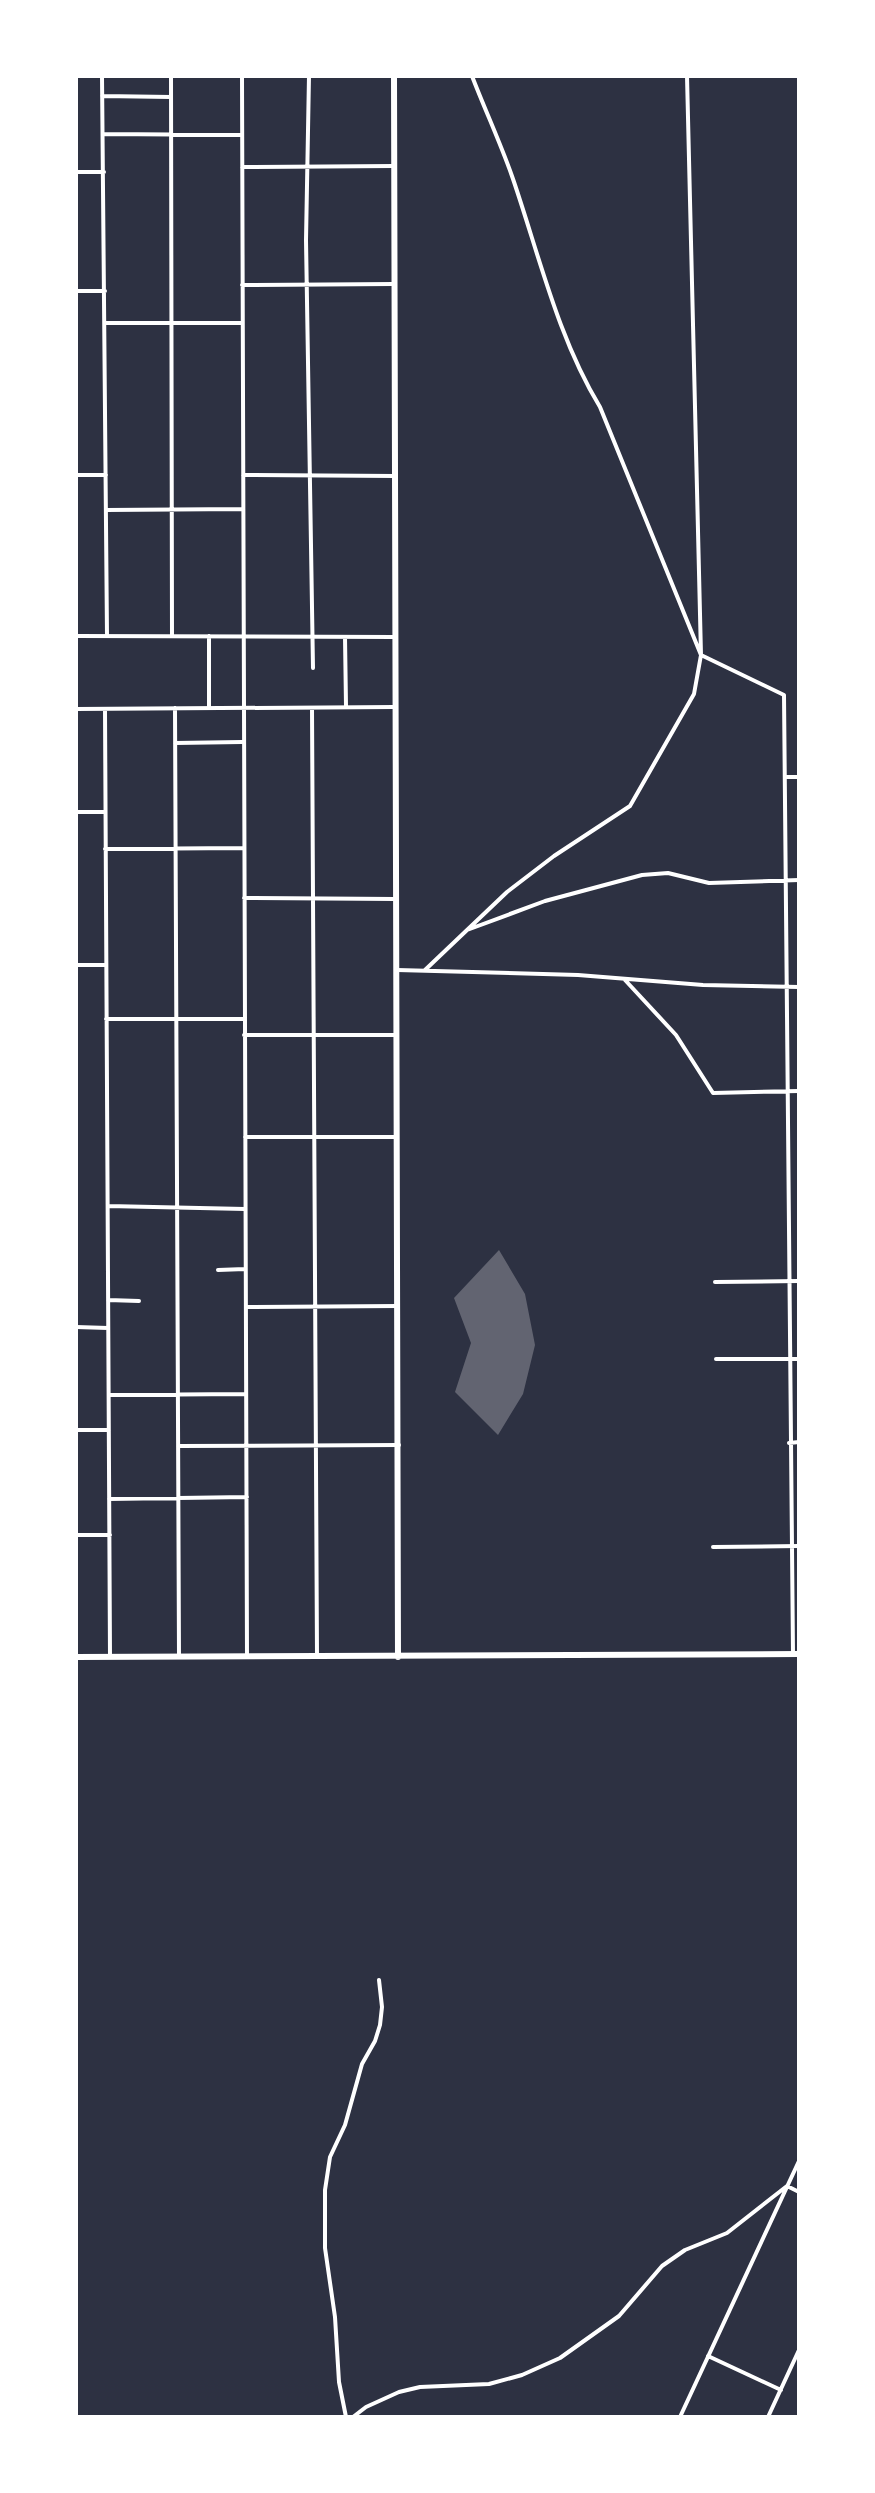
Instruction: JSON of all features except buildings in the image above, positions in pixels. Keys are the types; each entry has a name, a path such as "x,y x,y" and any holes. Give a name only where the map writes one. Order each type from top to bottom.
{"main road":[{"path":"394,76 398,1657"},
{"path":"76,1657 796,1654"}],"street":[{"path":"102,76 107,636"},
{"path":"171,76 172,635"},
{"path":"242,76 247,1656"},
{"path":"309,76 308,285 313,668"},
{"path":"472,76 496,130 538,261 580,369 600,407 701,655 784,695 789,1443 796,1654"},
{"path":"425,970 507,892 554,856 630,806 694,694 701,655 687,76"},
{"path":"102,96 171,97"},
{"path":"103,134 242,135"},
{"path":"242,167 394,166"},
{"path":"76,172 104,172"},
{"path":"242,285 394,284"},
{"path":"76,291 105,291"},
{"path":"105,323 242,323"},
{"path":"76,475 106,475"},
{"path":"243,475 395,476"},
{"path":"106,510 243,509"},
{"path":"76,636 397,637"},
{"path":"209,636 209,708"},
{"path":"345,637 346,707"},
{"path":"76,709 397,707"},
{"path":"175,708 179,1657"},
{"path":"312,708 317,1657"},
{"path":"105,709 110,1656"},
{"path":"175,743 242,742"},
{"path":"786,777 799,777"},
{"path":"76,812 105,812"},
{"path":"105,849 243,848"},
{"path":"463,932 545,901 642,875 668,873 709,883 799,880"},
{"path":"243,898 397,899"},
{"path":"76,965 106,965"},
{"path":"397,970 799,987"},
{"path":"623,978 676,1035 713,1093 799,1091"},
{"path":"106,1019 244,1019"},
{"path":"244,1035 398,1035"},
{"path":"245,1137 398,1137"},
{"path":"789,1173 799,1173"},
{"path":"108,1206 245,1209"},
{"path":"218,1270 245,1269"},
{"path":"715,1282 799,1281"},
{"path":"108,1300 139,1301"},
{"path":"246,1307 398,1306"},
{"path":"76,1327 108,1328"},
{"path":"716,1359 799,1359"},
{"path":"109,1395 246,1394"},
{"path":"76,1430 109,1430"},
{"path":"789,1443 799,1442"},
{"path":"178,1446 399,1445"},
{"path":"109,1499 247,1497"},
{"path":"76,1535 110,1535"},
{"path":"713,1547 799,1546"},
{"path":"346,2417 339,2382 335,2317 325,2248 325,2190 330,2157 345,2125 362,2064 380,2025 379,1980"},
{"path":"680,2417 799,2161"},
{"path":"787,2186 799,2192"},
{"path":"353,2417 366,2407 399,2392 420,2387 489,2384 522,2375 560,2358 619,2316 662,2266 685,2250 727,2233 787,2186"},
{"path":"768,2417 799,2350"},
{"path":"708,2356 781,2390"}]}
